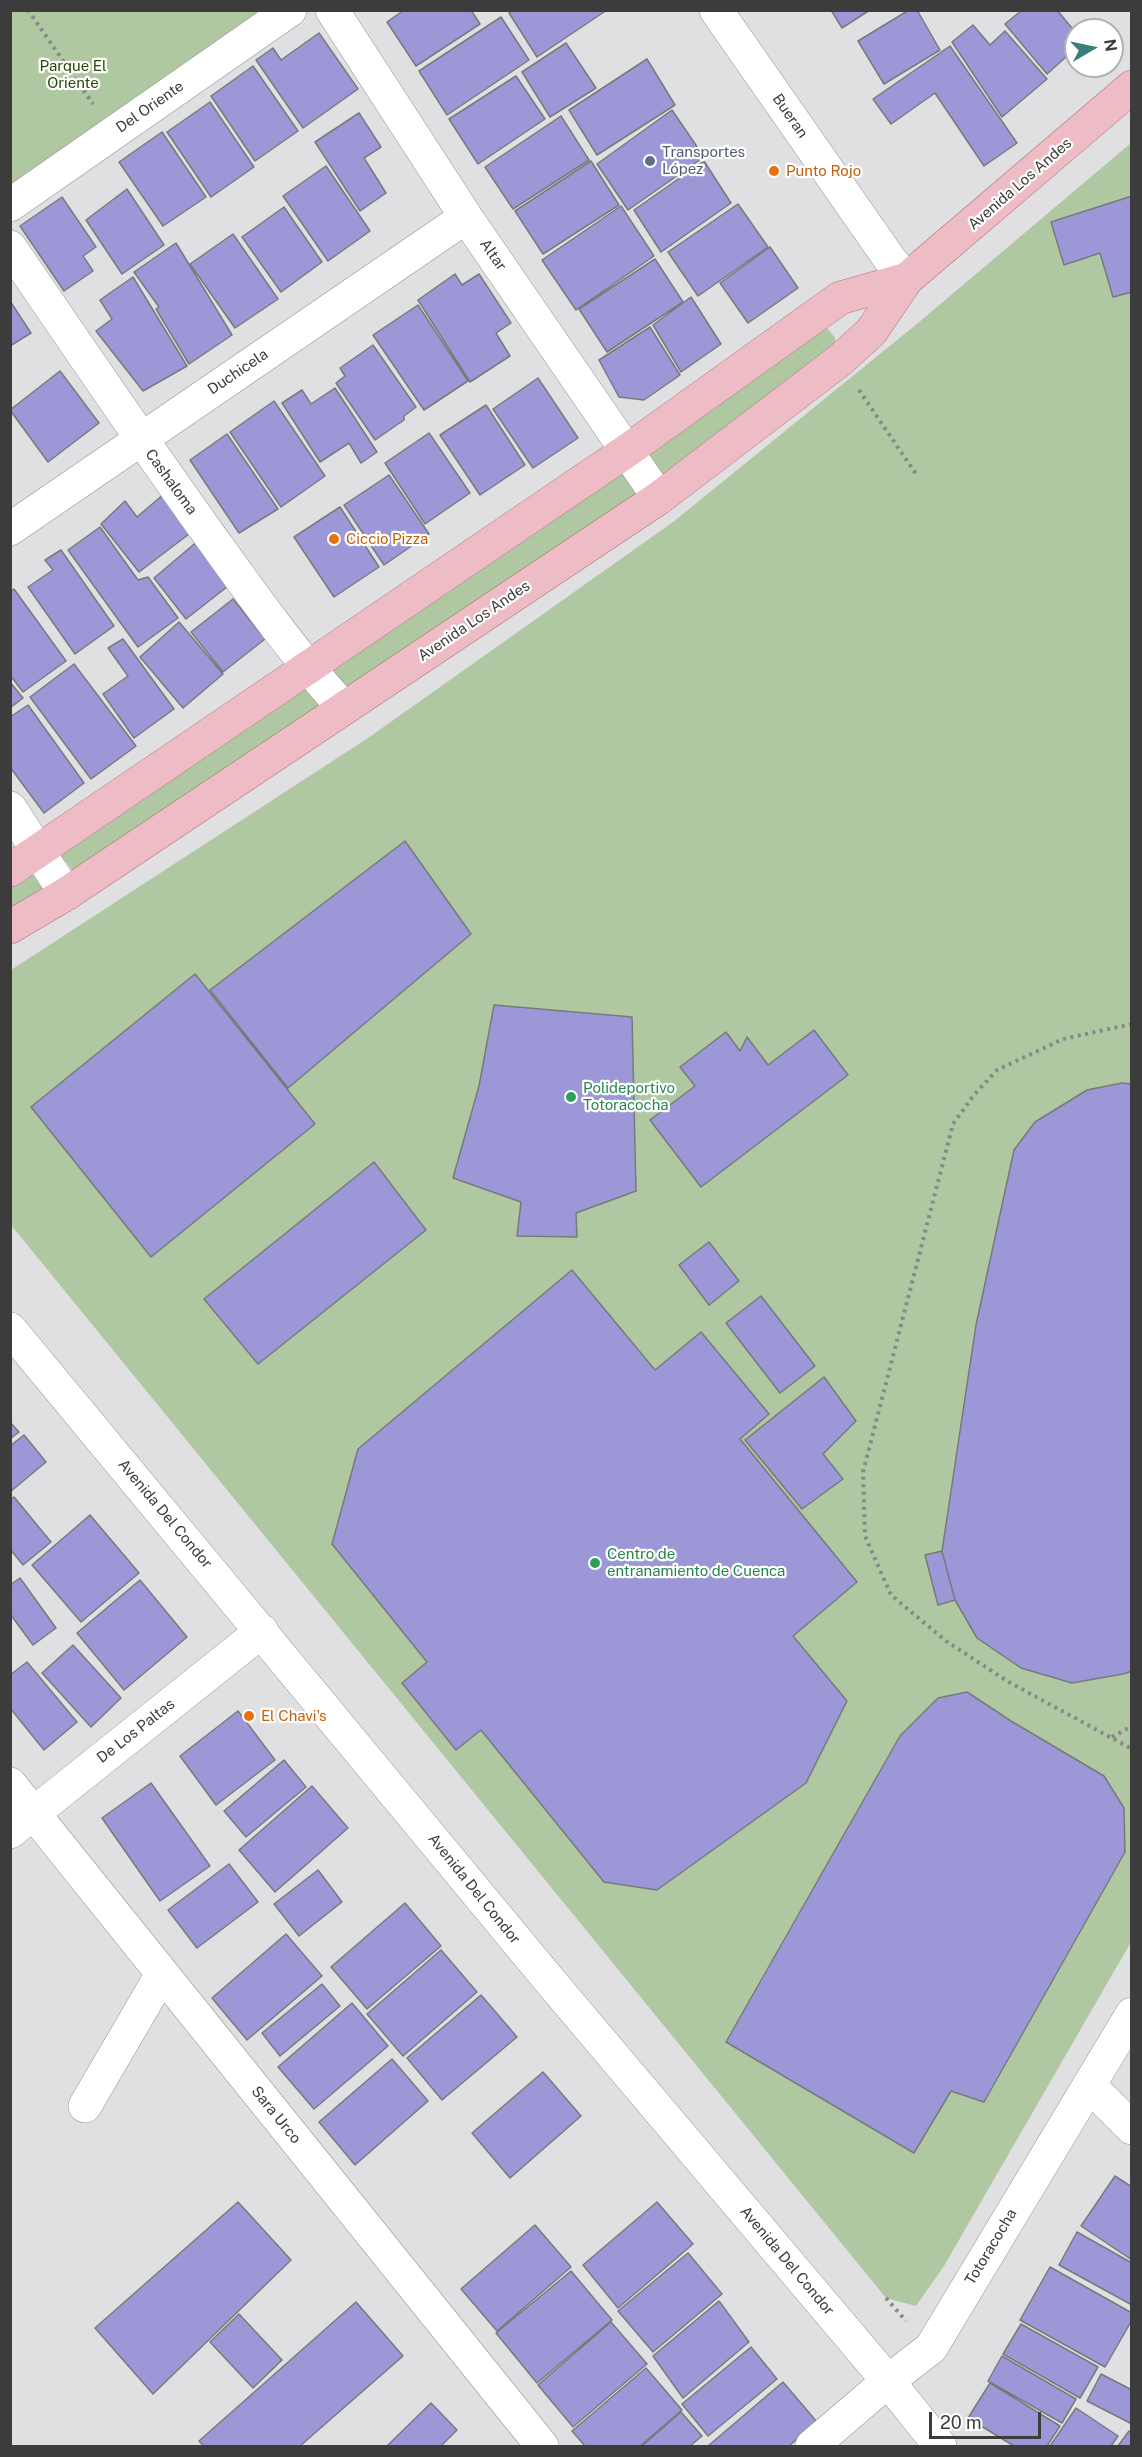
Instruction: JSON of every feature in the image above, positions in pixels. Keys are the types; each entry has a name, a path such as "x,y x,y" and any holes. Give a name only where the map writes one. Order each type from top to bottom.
{"main road":[{"name":"Avenida Los Andes","path":"10,927 66,894 658,498 840,361 871,332 907,279 1131,87"},
{"name":"Avenida Los Andes","path":"10,870 628,450 840,297 907,279"}],"street":[{"name":"Del Oriente","path":"10,204 290,10"},
{"name":"Altar","path":"332,10 466,217 628,450 658,498"},
{"name":"Bueran","path":"716,10 891,261 907,279"},
{"name":"Duchicela","path":"10,529 466,217"},
{"name":"Cashaloma","path":"10,247 140,438 306,667 344,708"},
{"path":"10,808 66,894"},
{"name":"Avenida Del Condor","path":"10,1329 550,1981 888,2381 940,2446"},
{"name":"De Los Paltas","path":"22,1822 262,1631"},
{"name":"Sara Urco","path":"10,1784 22,1822 162,1974 542,2446"},
{"path":"85,2106 162,1974"},
{"name":"Totoracocha","path":"812,2446 888,2381 931,2348 1131,2014"},
{"path":"1089,2085 1131,2128"}],"path":[{"path":"28,10 113,133"},
{"path":"840,361 916,474"},
{"path":"1131,1024 1063,1039 997,1070 974,1095 954,1124 863,1472 865,1536 891,1595 946,1641 1008,1681 1131,1749"},
{"path":"1112,1737 1131,1726"}],"green space":[{"name":"Parque El Oriente","path":"11,11 282,11 11,192"},
{"name":"Polideportivo Totoracocha","path":"1131,143 1131,1942 944,2266 916,2306 886,2298 11,1225 11,970 368,738 673,522 918,323"},
{"path":"825,325 835,338 836,345 662,481 642,450"},
{"path":"628,462 646,493 349,704 325,668"},
{"path":"313,673 338,712 78,877 54,847"},
{"path":"40,851 66,894 11,927 11,870"}],"building":[{"path":"404,10 471,10 480,24 416,66 387,22"},
{"path":"513,10 607,10 537,57 509,13"},
{"path":"831,10 870,10 842,28"},
{"path":"909,10 917,10 940,50 884,84 858,41"},
{"path":"1022,10 1057,10 1064,18 1064,59 1047,74 1005,24"},
{"path":"501,17 529,60 447,115 419,71"},
{"path":"973,25 990,45 1005,31 1047,79 1002,117 952,42"},
{"path":"319,33 358,89 303,128 256,60 273,48 281,60"},
{"path":"566,43 596,88 550,117 522,72"},
{"path":"950,46 1017,143 984,166 935,93 891,124 873,99"},
{"path":"647,59 675,105 597,155 569,110"},
{"path":"253,66 298,131 255,161 211,96"},
{"path":"516,76 545,119 478,164 449,119"},
{"path":"210,102 254,167 211,197 167,132"},
{"name":"Transportes López","path":"672,110 704,157 628,210 597,164"},
{"path":"359,113 381,147 364,158 386,193 360,211 315,142"},
{"path":"561,116 589,160 513,209 485,167"},
{"path":"162,132 206,197 163,226 119,162"},
{"path":"591,161 619,205 543,254 515,211"},
{"path":"704,161 731,203 661,252 634,210"},
{"path":"326,166 370,231 328,261 283,196"},
{"path":"127,189 164,245 122,274 86,220"},
{"path":"1132,196 1132,292 1113,297 1100,253 1064,265 1051,222"},
{"path":"62,197 96,247 83,256 93,271 64,291 20,226"},
{"path":"738,204 768,247 698,296 668,252"},
{"path":"621,206 654,256 576,310 542,260"},
{"path":"284,207 322,262 281,292 242,237"},
{"path":"233,234 278,299 235,328 190,264"},
{"path":"176,243 232,335 189,364 156,309 159,307 134,272"},
{"path":"770,247 798,288 748,323 720,283"},
{"path":"655,259 683,302 607,352 579,309"},
{"path":"455,274 462,285 479,274 511,323 496,333 510,356 470,382 418,300"},
{"path":"133,277 187,366 143,391 96,331 112,319 100,300"},
{"path":"691,297 721,344 681,372 653,325"},
{"path":"10,301 31,333 10,346"},
{"path":"418,305 468,381 424,410 373,335"},
{"path":"650,327 680,375 644,400 619,397 599,360"},
{"path":"373,345 416,407 404,416 404,420 375,440 336,383 345,376 340,368"},
{"path":"60,371 99,423 48,462 10,410"},
{"path":"538,378 578,438 533,468 493,409"},
{"path":"335,388 377,452 361,463 349,443 320,462 282,403 302,390 311,404"},
{"path":"274,401 325,476 281,507 230,432"},
{"path":"486,405 525,465 480,495 440,435"},
{"path":"429,433 470,493 425,524 385,463"},
{"path":"227,434 278,509 239,533 190,460"},
{"path":"389,475 429,534 384,565 344,505"},
{"path":"164,494 193,531 139,572 101,524 125,501 137,517"},
{"path":"340,507 379,567 334,597 294,537"},
{"path":"100,527 138,580 148,577 178,618 138,647 68,550"},
{"path":"199,540 232,583 186,619 154,578"},
{"path":"61,550 114,626 75,654 28,587 53,570 45,560"},
{"path":"14,589 66,661 23,692 10,675 10,592"},
{"path":"233,599 265,639 223,672 191,632"},
{"path":"179,622 223,674 183,708 140,657"},
{"path":"123,639 174,709 134,738 103,694 128,676 108,648"},
{"path":"74,664 136,746 91,779 30,697"},
{"path":"10,682 23,698 10,708"},
{"path":"28,705 84,783 44,813 10,767 10,717"},
{"path":"405,841 471,934 288,1088 210,990"},
{"path":"195,974 315,1124 151,1257 31,1107"},
{"path":"494,1005 632,1017 636,1191 576,1213 577,1237 517,1236 521,1202 453,1178 479,1086"},
{"path":"814,1030 848,1075 701,1187 650,1120 695,1086 680,1067 726,1032 740,1051 747,1037 768,1065"},
{"path":"1122,1083 1132,1084 1132,1671 1072,1683 1021,1668 977,1638 955,1600 942,1551 976,1325 1014,1150 1035,1122 1087,1090"},
{"path":"374,1162 426,1230 258,1364 204,1299"},
{"path":"709,1242 739,1281 709,1305 679,1265"},
{"name":"Centro de entranamiento de Cuenca","path":"572,1270 655,1370 701,1332 769,1414 740,1439 857,1582 793,1636 847,1701 806,1783 657,1890 604,1882 481,1730 456,1750 402,1683 427,1662 332,1544 358,1449"},
{"path":"761,1296 815,1366 780,1393 726,1323"},
{"path":"824,1377 856,1421 823,1454 843,1479 802,1509 745,1440"},
{"path":"10,1422 19,1432 10,1439"},
{"path":"24,1435 46,1462 10,1492 10,1446"},
{"path":"14,1497 51,1542 23,1565 10,1549 10,1500"},
{"path":"90,1515 139,1573 81,1622 32,1565"},
{"path":"942,1551 955,1600 938,1605 925,1555"},
{"path":"20,1578 56,1628 33,1645 10,1614 10,1585"},
{"path":"140,1580 187,1637 124,1690 77,1633"},
{"path":"73,1645 121,1698 91,1727 42,1673"},
{"path":"27,1662 77,1722 44,1750 10,1708 10,1675"},
{"path":"967,1692 1104,1776 1124,1808 1125,1852 984,2102 951,2091 914,2153 726,2042 900,1736 938,1698"},
{"path":"238,1711 275,1760 216,1805 180,1756"},
{"path":"284,1760 306,1787 246,1837 224,1811"},
{"path":"151,1783 210,1866 160,1901 102,1818"},
{"path":"312,1786 348,1828 275,1892 239,1850"},
{"path":"229,1864 258,1902 197,1948 168,1910"},
{"path":"318,1870 342,1902 299,1936 274,1904"},
{"path":"405,1903 441,1946 367,2009 331,1967"},
{"path":"286,1934 322,1976 247,2040 212,1998"},
{"path":"441,1950 477,1992 403,2056 367,2014"},
{"path":"322,1984 340,2006 280,2056 262,2033"},
{"path":"481,1995 517,2037 442,2100 407,2058"},
{"path":"352,2003 388,2046 314,2109 278,2067"},
{"path":"392,2059 428,2101 355,2165 319,2122"},
{"path":"543,2072 581,2116 510,2178 472,2133"},
{"path":"1115,2176 1132,2187 1132,2260 1081,2226"},
{"path":"238,2202 291,2260 153,2394 95,2328"},
{"path":"657,2202 693,2244 618,2308 583,2265"},
{"path":"535,2225 571,2267 497,2331 461,2289"},
{"path":"1077,2232 1132,2263 1132,2305 1059,2265"},
{"path":"688,2253 722,2294 653,2352 618,2311"},
{"path":"1050,2267 1132,2313 1132,2320 1105,2367 1020,2320"},
{"path":"571,2271 612,2320 537,2383 496,2333"},
{"path":"719,2301 749,2342 683,2398 653,2356"},
{"path":"356,2302 403,2356 300,2446 204,2446 199,2441"},
{"path":"239,2314 282,2360 253,2388 210,2342"},
{"path":"611,2322 647,2364 573,2427 538,2385"},
{"path":"1021,2324 1098,2367 1080,2398 1003,2354"},
{"path":"751,2347 777,2379 708,2436 682,2404"},
{"path":"1002,2356 1076,2399 1062,2423 988,2381"},
{"path":"646,2368 682,2410 640,2446 585,2446 572,2431"},
{"path":"1101,2374 1132,2390 1132,2424 1087,2401"},
{"path":"783,2382 817,2422 789,2446 708,2446"},
{"path":"990,2383 1060,2426 1047,2446 1014,2446 968,2418"},
{"path":"431,2403 457,2430 441,2446 387,2446"},
{"path":"1076,2408 1118,2436 1111,2446 1050,2446"},
{"path":"681,2412 702,2436 690,2446 642,2446"},
{"path":"1129,2431 1132,2432 1132,2446 1118,2446"}],"place":[{"name":"Transportes López","path":"650,161"},
{"name":"Punto Rojo","path":"774,171"},
{"name":"Ciccio Pizza","path":"334,539"},
{"name":"Polideportivo Totoracocha","path":"571,1097"},
{"name":"Centro de entranamiento de Cuenca","path":"595,1563"},
{"name":"El Chavi's","path":"249,1716"}]}
